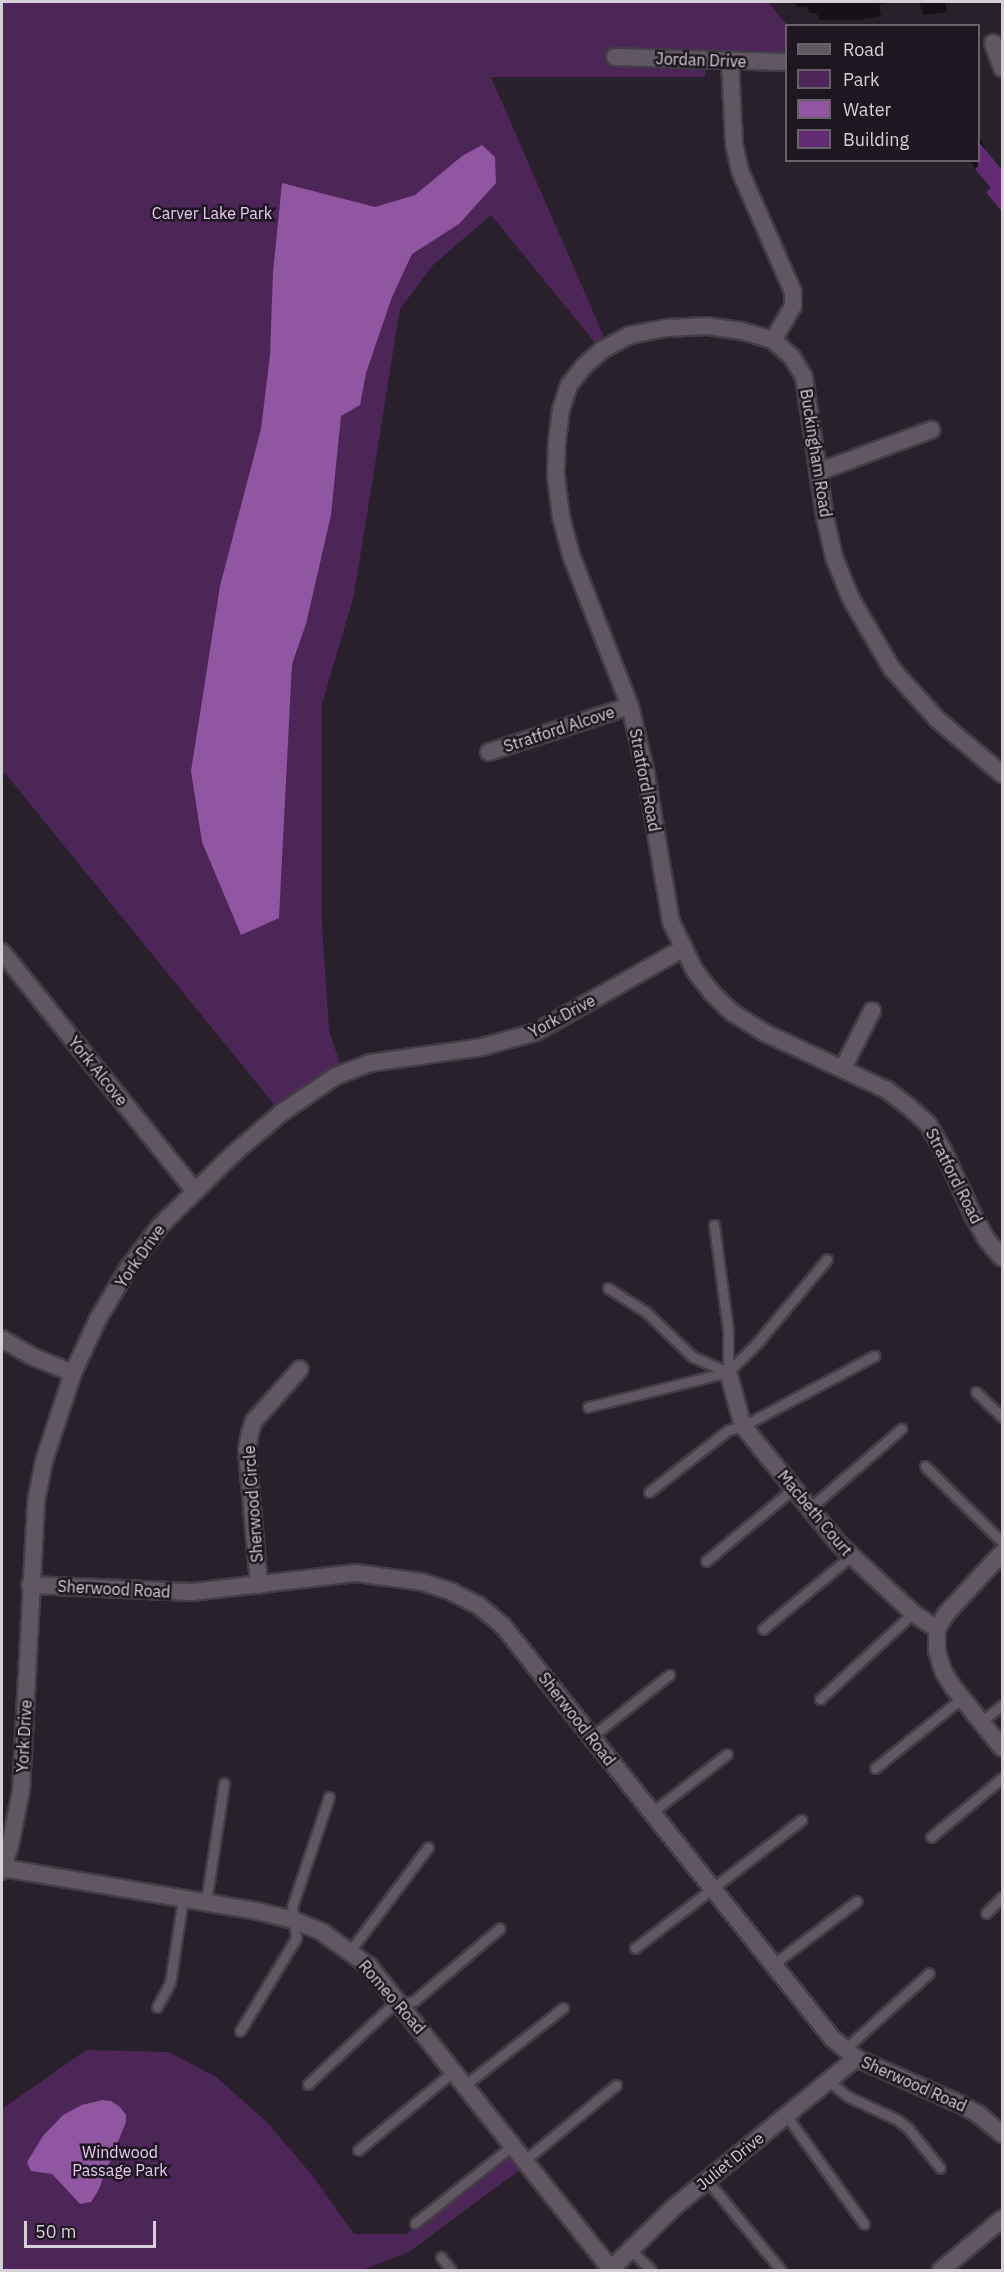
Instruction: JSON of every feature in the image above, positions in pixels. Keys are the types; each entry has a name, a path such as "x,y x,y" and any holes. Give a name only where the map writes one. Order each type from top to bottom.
{"street":[{"path":"991,43 1002,68"},
{"name":"Jordan Drive","path":"615,57 785,62"},
{"path":"730,61 734,144 740,171 793,292 793,306 773,340"},
{"name":"Stratford Road","path":"773,340 742,331 707,327 666,327 639,333 602,350 584,366 569,385 561,409 556,476 561,517 571,555 630,706 646,774 671,922 682,949 712,993 733,1013 763,1032 887,1090 928,1124 943,1150 974,1217 987,1240 1002,1258"},
{"name":"Buckingham Road","path":"773,340 792,357 804,377 818,472 834,557 851,599 870,635 915,698 963,743 1000,768"},
{"path":"818,472 931,430"},
{"name":"Stratford Alcove","path":"489,752 630,706"},
{"name":"York Drive","path":"2,1870 21,1791 30,1585 36,1502 44,1461 73,1373 98,1319 129,1267 160,1226 194,1190 281,1113 336,1076 370,1063 482,1047 536,1032 682,949"},
{"name":"York Alcove","path":"2,952 194,1190"},
{"path":"843,1068 872,1011"},
{"path":"2,1339 31,1356 73,1373"},
{"name":"Sherwood Circle","path":"259,1585 247,1450 250,1433 254,1421 300,1369"},
{"name":"Macbeth Court","path":"728,1372 743,1426 851,1556 913,1613 937,1629"},
{"path":"1002,1553 953,1603 937,1629 937,1651 943,1671 1002,1748"},
{"name":"Sherwood Road","path":"30,1585 192,1592 356,1573 412,1580 452,1592 478,1605 503,1626 815,2020 850,2053 960,2104 978,2114 1002,2134"},
{"name":"Romeo Road","path":"2,1870 206,1902 292,1920 322,1932 369,1966 611,2270"},
{"name":"Juliet Drive","path":"611,2270 673,2208 706,2179 828,2080 850,2053"},
{"path":"941,2271 1002,2219"}],"lane":[{"path":"714,1225 728,1330 728,1372"},
{"path":"588,1407 728,1372 757,1343 827,1259"},
{"path":"608,1288 646,1312 693,1357 728,1372"},
{"path":"649,1492 728,1430 743,1426 874,1356"},
{"path":"976,1392 1002,1417"},
{"path":"810,1508 901,1429"},
{"path":"925,1466 1002,1542"},
{"path":"706,1561 794,1488"},
{"path":"763,1629 851,1556"},
{"path":"820,1699 913,1613"},
{"path":"591,1737 669,1675"},
{"path":"875,1768 962,1698"},
{"path":"981,1722 1002,1705"},
{"path":"651,1813 727,1754"},
{"path":"931,1837 1002,1778"},
{"path":"206,1902 224,1783"},
{"path":"240,2031 296,1938 292,1907 329,1797"},
{"path":"635,1948 801,1820"},
{"path":"350,1951 428,1847"},
{"path":"986,1913 1002,1897"},
{"path":"157,2007 170,1983 183,1898"},
{"path":"772,1965 857,1901"},
{"path":"308,2084 388,2009 415,2000 500,1928"},
{"path":"850,2053 929,1973"},
{"path":"358,2150 562,2008"},
{"path":"828,2080 847,2096 898,2120 908,2128 940,2168"},
{"path":"525,2160 616,2085"},
{"path":"786,2115 864,2224"},
{"path":"415,2223 513,2145"},
{"path":"706,2179 781,2270"},
{"path":"631,2250 651,2271"},
{"path":"441,2257 451,2271"}],"green space":[{"name":"Carver Lake Park","path":"2,2 768,2 786,24 785,62 705,61 705,77 491,77 608,346 601,350 491,215 434,264 400,309 354,595 322,704 322,924 329,1030 343,1073 281,1113 5,773 2,773"},
{"name":"Windwood Passage Park","path":"86,2050 169,2052 216,2077 267,2122 312,2175 354,2234 406,2234 516,2149 528,2164 409,2252 362,2270 2,2270 2,2109"}],"water":[{"path":"482,145 495,157 496,183 459,224 412,254 392,297 366,373 360,405 341,416 331,515 306,624 292,664 279,918 241,935 202,842 191,771 220,586 261,429 270,355 273,272 282,183 375,207 415,195 462,156"},
{"path":"102,2100 111,2101 120,2107 126,2115 126,2122 98,2191 91,2202 80,2204 52,2174 31,2171 27,2162 43,2136 63,2115 82,2105"}],"building":[{"path":"980,143 1002,170 1002,212 986,192 991,188 975,169 978,166"}]}
